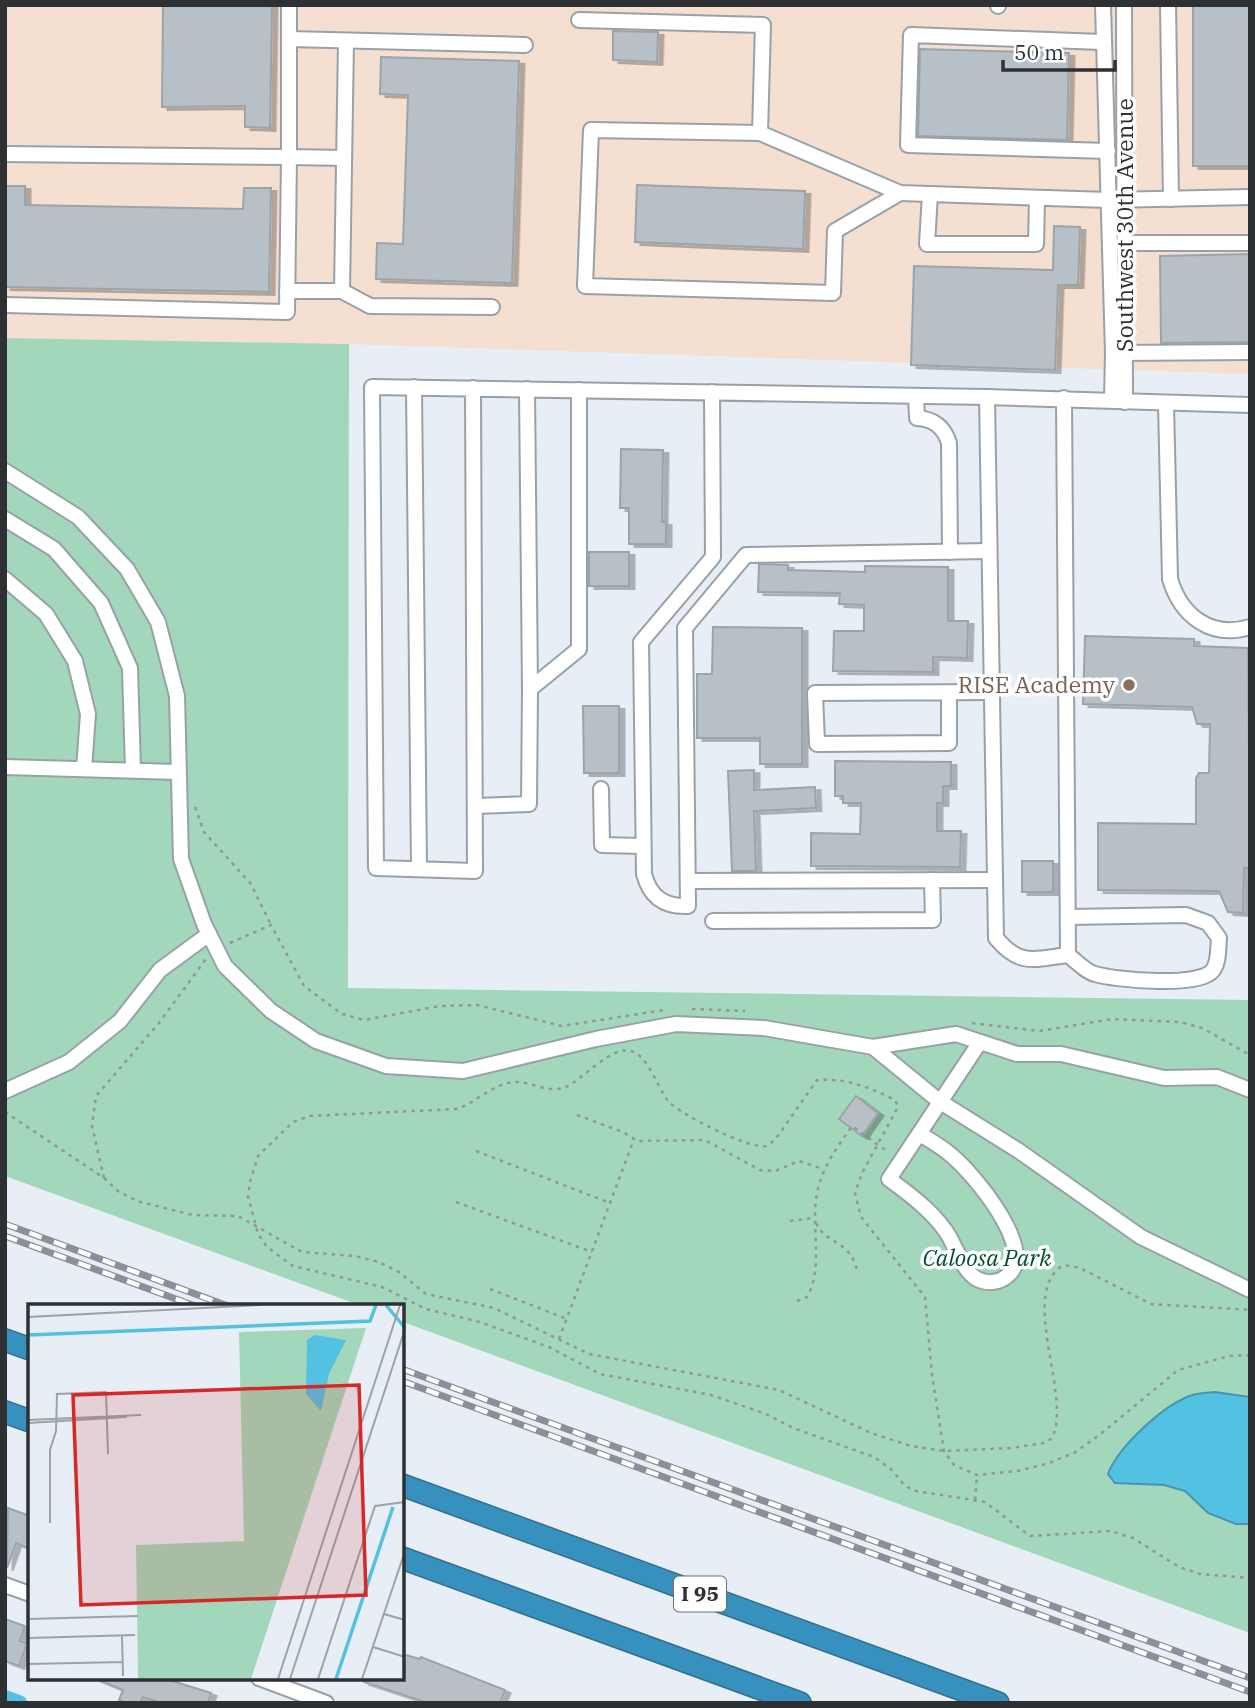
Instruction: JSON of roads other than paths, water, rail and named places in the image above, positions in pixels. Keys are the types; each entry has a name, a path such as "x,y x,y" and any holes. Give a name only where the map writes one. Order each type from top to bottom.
{"highway":[{"path":"5,1340 28,1348"},
{"path":"5,1412 28,1420"},
{"name":"I 95","path":"404,1486 998,1703"},
{"path":"404,1559 800,1703"}],"street":[{"path":"5,306 287,312 289,5"},
{"name":"Southwest 30th Avenue","path":"1103,5 1102,42 1109,200 1120,353"},
{"name":"Southwest 30th Avenue","path":"1118,401 1126,243 1124,5"},
{"path":"1168,5 1171,199"},
{"path":"579,20 763,25 760,133"},
{"path":"1102,42 911,34 908,145 1108,151"},
{"path":"289,40 524,45"},
{"path":"342,291 346,41"},
{"path":"900,193 835,231 833,293 585,286 591,130 760,133 900,193 1109,200 1250,197"},
{"path":"5,154 344,158"},
{"path":"930,194 928,244 1036,244 1037,198"},
{"path":"1126,243 1250,243"},
{"path":"287,291 342,291 370,306 492,307"},
{"path":"1120,353 1250,352"},
{"path":"473,388 475,871 376,868 372,387 414,387 1064,398 1250,405"},
{"path":"414,387 419,869"},
{"path":"475,806 529,804 527,389"},
{"path":"530,689 579,649 579,390"},
{"path":"712,392 713,557 641,642 643,874 654,896 676,907 688,906 685,628 746,555 989,551"},
{"path":"916,396 917,418 934,422 946,435 949,443 950,552"},
{"path":"987,397 996,938 1007,952 1026,961 1069,955 1092,974 1165,981 1201,979 1213,971 1219,938 1208,923 1186,915 1069,917"},
{"path":"1064,398 1069,955"},
{"path":"1166,403 1170,579 1176,597 1186,613 1202,624 1219,630 1250,627"},
{"path":"5,471 78,517 127,569 158,622 177,696 181,859 209,934 225,966 271,1011 316,1041 386,1066 463,1070 596,1039 676,1024 764,1028 873,1047 956,1034 1017,1054 1061,1054 1164,1078 1217,1077 1250,1090"},
{"path":"5,519 54,549 101,603 130,668 134,771"},
{"path":"5,579 46,614 75,661 88,714 84,769"},
{"path":"949,692 949,743 817,744 816,693 949,692 992,692"},
{"path":"5,767 178,772"},
{"path":"601,789 602,845 643,846"},
{"path":"713,921 933,920 932,880"},
{"path":"688,881 995,880"},
{"path":"5,1091 69,1062 120,1021 160,970 209,934"},
{"path":"920,1134 953,1156 992,1202 1016,1246 1016,1263 1006,1278 989,1283 973,1277 945,1229 917,1200 889,1179 980,1042"},
{"path":"873,1047 939,1101 1019,1151 1141,1237 1250,1290"},
{"path":"5,1586 28,1593"},
{"path":"264,1680 326,1703"}],"water":[{"path":"1215,1392 1250,1397 1250,1524 1236,1524 1208,1513 1185,1491 1164,1485 1115,1483 1108,1474 1121,1452 1165,1410 1190,1396"}],"waterway":[{"path":"5,1698 19,1703"}],"railway":[{"path":"5,1224 223,1304"},
{"path":"5,1236 190,1304"},
{"path":"404,1370 1250,1678"},
{"path":"404,1382 1250,1692"}],"place":[{"name":"RISE Academy","path":"1129,685"}],"park label":[{"name":"Caloosa Park","path":"987,1258"}]}
